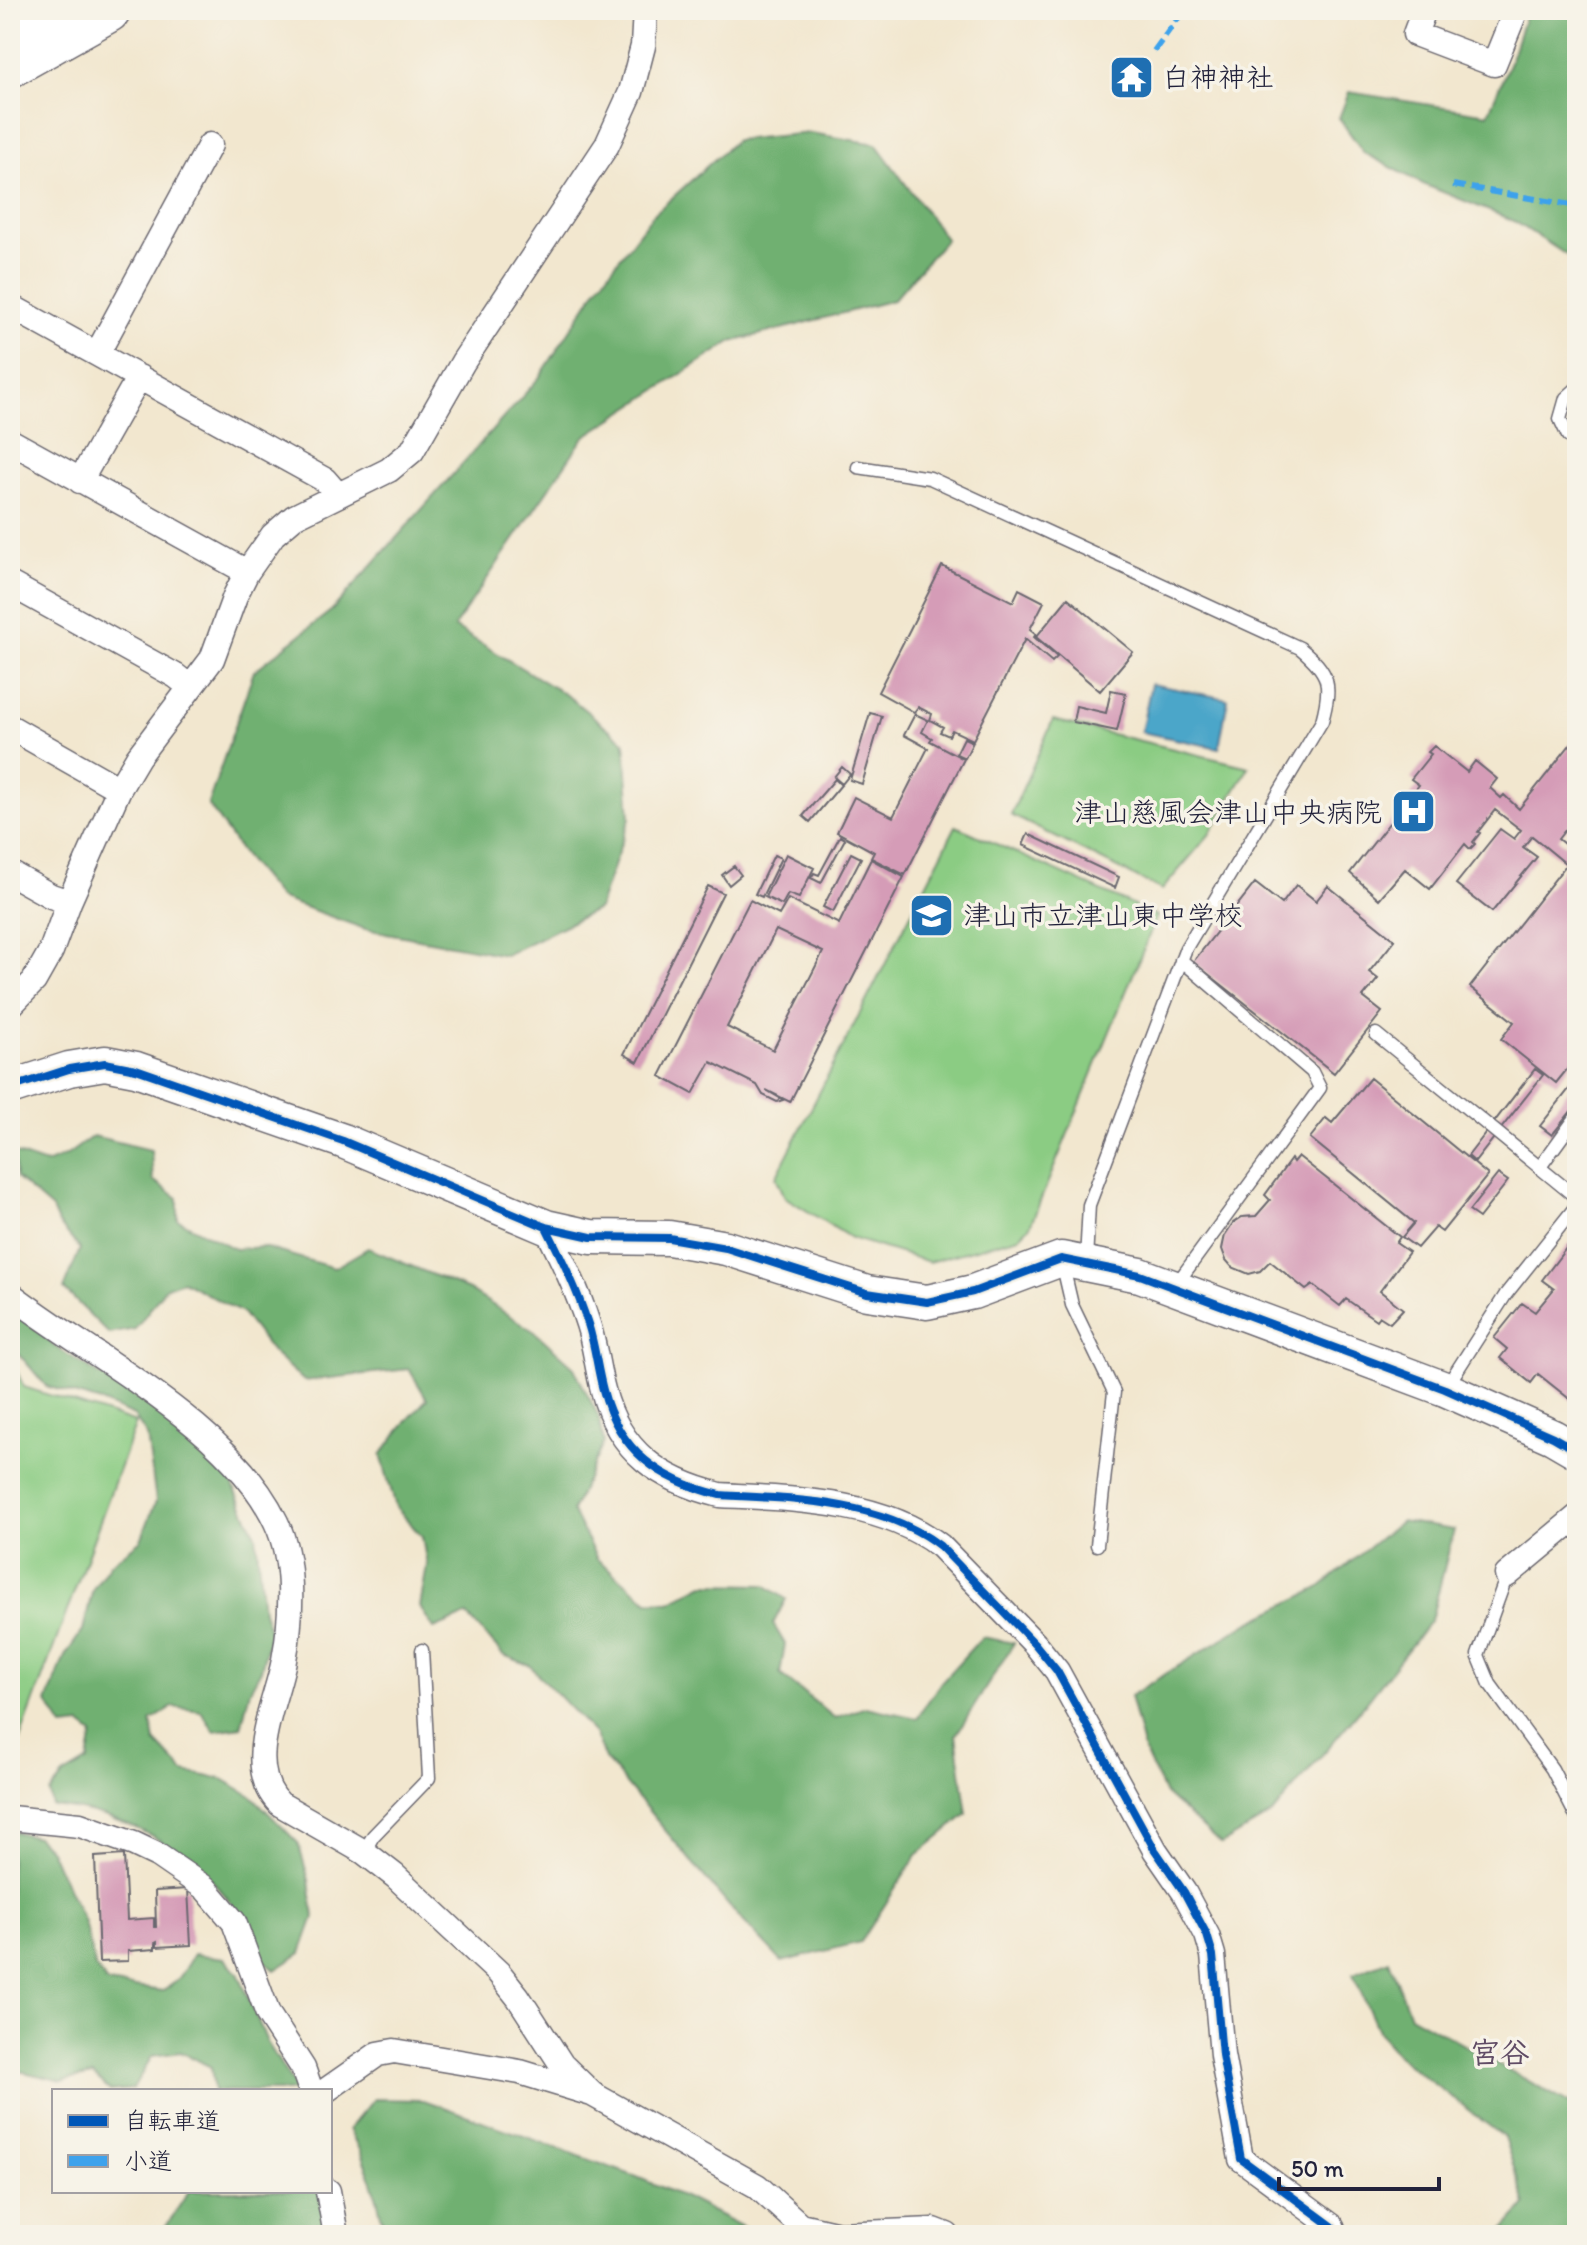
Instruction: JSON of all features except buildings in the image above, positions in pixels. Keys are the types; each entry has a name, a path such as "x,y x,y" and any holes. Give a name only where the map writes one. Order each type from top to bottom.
{"highway":[{"path":"10,27 40,10"},
{"path":"10,65 108,10"}],"street":[{"path":"10,1006 34,981 51,951 119,789 138,757 212,659 235,596 247,572 273,535 294,517 389,470 412,451 463,362 607,145 631,92 643,46 645,10"},
{"path":"1424,10 1415,34 1494,64 1516,10"},
{"path":"97,354 210,145"},
{"path":"10,306 325,480 338,495"},
{"path":"80,481 139,377"},
{"path":"10,441 247,572"},
{"path":"10,584 176,676 190,687"},
{"path":"10,727 119,789"},
{"path":"10,873 51,896 69,902"},
{"path":"10,1088 69,1069 105,1063 136,1069 343,1141 546,1227 591,1237 669,1238 726,1248 867,1293 927,1302 973,1292 1074,1262 1140,1275 1445,1389 1553,1437 1577,1451"},
{"path":"546,1227 579,1297 611,1413 636,1453 651,1466 699,1490 720,1495 850,1508 924,1533 1035,1644 1057,1671 1155,1850 1184,1892 1207,1935 1213,1955 1222,2055 1241,2159 1332,2226 1335,2235"},
{"path":"10,1294 192,1424 243,1473 274,1517 281,1533 288,1572 289,1617 284,1659 266,1727 262,1759 270,1795 280,1804 364,1852 395,1876 499,1973 562,2065 592,2094"},
{"path":"1507,1575 1577,1517"},
{"path":"10,1818 80,1825 134,1844 157,1855 205,1888 234,1922 268,2014 303,2068 310,2089"},
{"path":"328,2089 378,2054 394,2051 520,2072 592,2094 757,2186 800,2225 839,2234 934,2230 947,2235"},
{"path":"328,2193 336,2235"}],"lane":[{"path":"1577,388 1566,398 1560,419 1568,436 1577,444"},
{"path":"858,467 930,478 1300,648 1315,660 1330,692 1322,721 1181,960 1089,1205 1074,1262 1072,1305 1114,1392 1097,1545"},
{"path":"1175,1286 1320,1088 1312,1072 1181,960"},
{"path":"1376,1034 1576,1196 1506,1294 1445,1389"},
{"path":"1540,1167 1577,1116"},
{"path":"1507,1575 1478,1655 1490,1684 1552,1769 1577,1818"},
{"path":"364,1852 373,1836 429,1778 422,1650"}],"green space":[{"path":"1527,10 1577,10 1577,262 1514,221 1423,184 1364,153 1339,118 1349,92 1488,114"},
{"path":"810,133 876,144 946,239 893,300 731,342 584,437 454,627 569,697 625,742 630,818 598,909 505,955 365,929 279,898 244,856 208,804 254,671 332,610 539,378 600,284 652,216 736,140"},
{"path":"1053,720 1249,767 1209,835 1162,890 1011,815"},
{"path":"956,826 1157,916 1030,1226 1019,1237 929,1262 851,1238 785,1197 776,1177"},
{"path":"93,1136 151,1150 153,1180 178,1198 178,1220 235,1249 263,1247 334,1268 368,1248 469,1290 535,1332 573,1366 598,1415 604,1442 572,1511 597,1559 648,1601 670,1602 704,1584 765,1585 786,1599 773,1624 785,1644 780,1674 835,1718 866,1707 917,1718 941,1682 982,1637 1014,1643 956,1735 967,1814 917,1855 861,1942 782,1962 729,1906 605,1759 594,1733 529,1665 503,1655 467,1615 434,1629 420,1607 427,1565 422,1537 396,1507 381,1455 427,1399 409,1369 304,1381 273,1353 242,1313 183,1281 166,1287 135,1329 109,1334 64,1289 80,1249 58,1223 52,1209 16,1178 14,1153 46,1164 67,1155"},
{"path":"10,1304 54,1346 184,1428 226,1470 256,1535 263,1611 270,1632 261,1670 250,1690 241,1727 214,1731 201,1711 173,1707 151,1721 155,1741 184,1772 222,1779 252,1796 298,1843 309,1880 314,1917 301,1953 275,1970 256,1953 231,1903 195,1865 174,1849 152,1836 103,1816 52,1806 49,1793 63,1776 88,1761 93,1734 81,1725 63,1727 47,1702 65,1656 83,1630 93,1589 110,1564 141,1540 156,1501 147,1436 134,1416 101,1402 46,1386 10,1347"},
{"path":"10,1357 24,1387 136,1423 13,1758 10,1759"},
{"path":"1401,1521 1454,1530 1431,1620 1273,1813 1221,1844 1165,1794 1144,1751 1130,1696 1248,1623 1319,1588"},
{"path":"10,1831 37,1837 50,1850 84,1922 95,1966 107,1983 163,1991 178,1980 194,1954 224,1958 238,1973 267,2042 296,2089 214,2089 211,2067 181,2052 152,2056 133,2089 108,2089 93,2075 62,2081 10,2069"},
{"path":"1389,1960 1410,2015 1568,2103 1577,2098 1577,2235 1499,2235 1526,2205 1504,2137 1400,2058 1379,2033 1353,1974"},
{"path":"374,2099 424,2100 637,2177 758,2235 385,2235 372,2180 349,2129"},
{"path":"188,2193 322,2193 329,2235 168,2235 165,2228"}],"water":[{"path":"1151,684 1228,699 1219,748 1141,732"}],"marked path":[{"path":"1154,51 1184,10"},
{"path":"1453,185 1577,206"}],"cycle path":[{"path":"10,1088 69,1069 105,1063 136,1069 343,1141 546,1227 591,1237 669,1238 726,1248 867,1293 927,1302 973,1292 1061,1259 1140,1275 1445,1389 1553,1437 1577,1451"},
{"path":"546,1227 584,1311 610,1412 631,1447 645,1460 679,1481 720,1495 835,1505 891,1519 917,1531 940,1546 1057,1671 1155,1850 1184,1892 1207,1935 1213,1955 1222,2055 1241,2159 1332,2226 1335,2235"}],"place":[{"name":"白神神社","path":"1131,77"},
{"name":"津山慈風会津山中央病院","path":"1413,812"},
{"name":"津山市立津山東中学校","path":"932,915"}],"district":[{"name":"宮谷","path":"1500,2052"}]}
